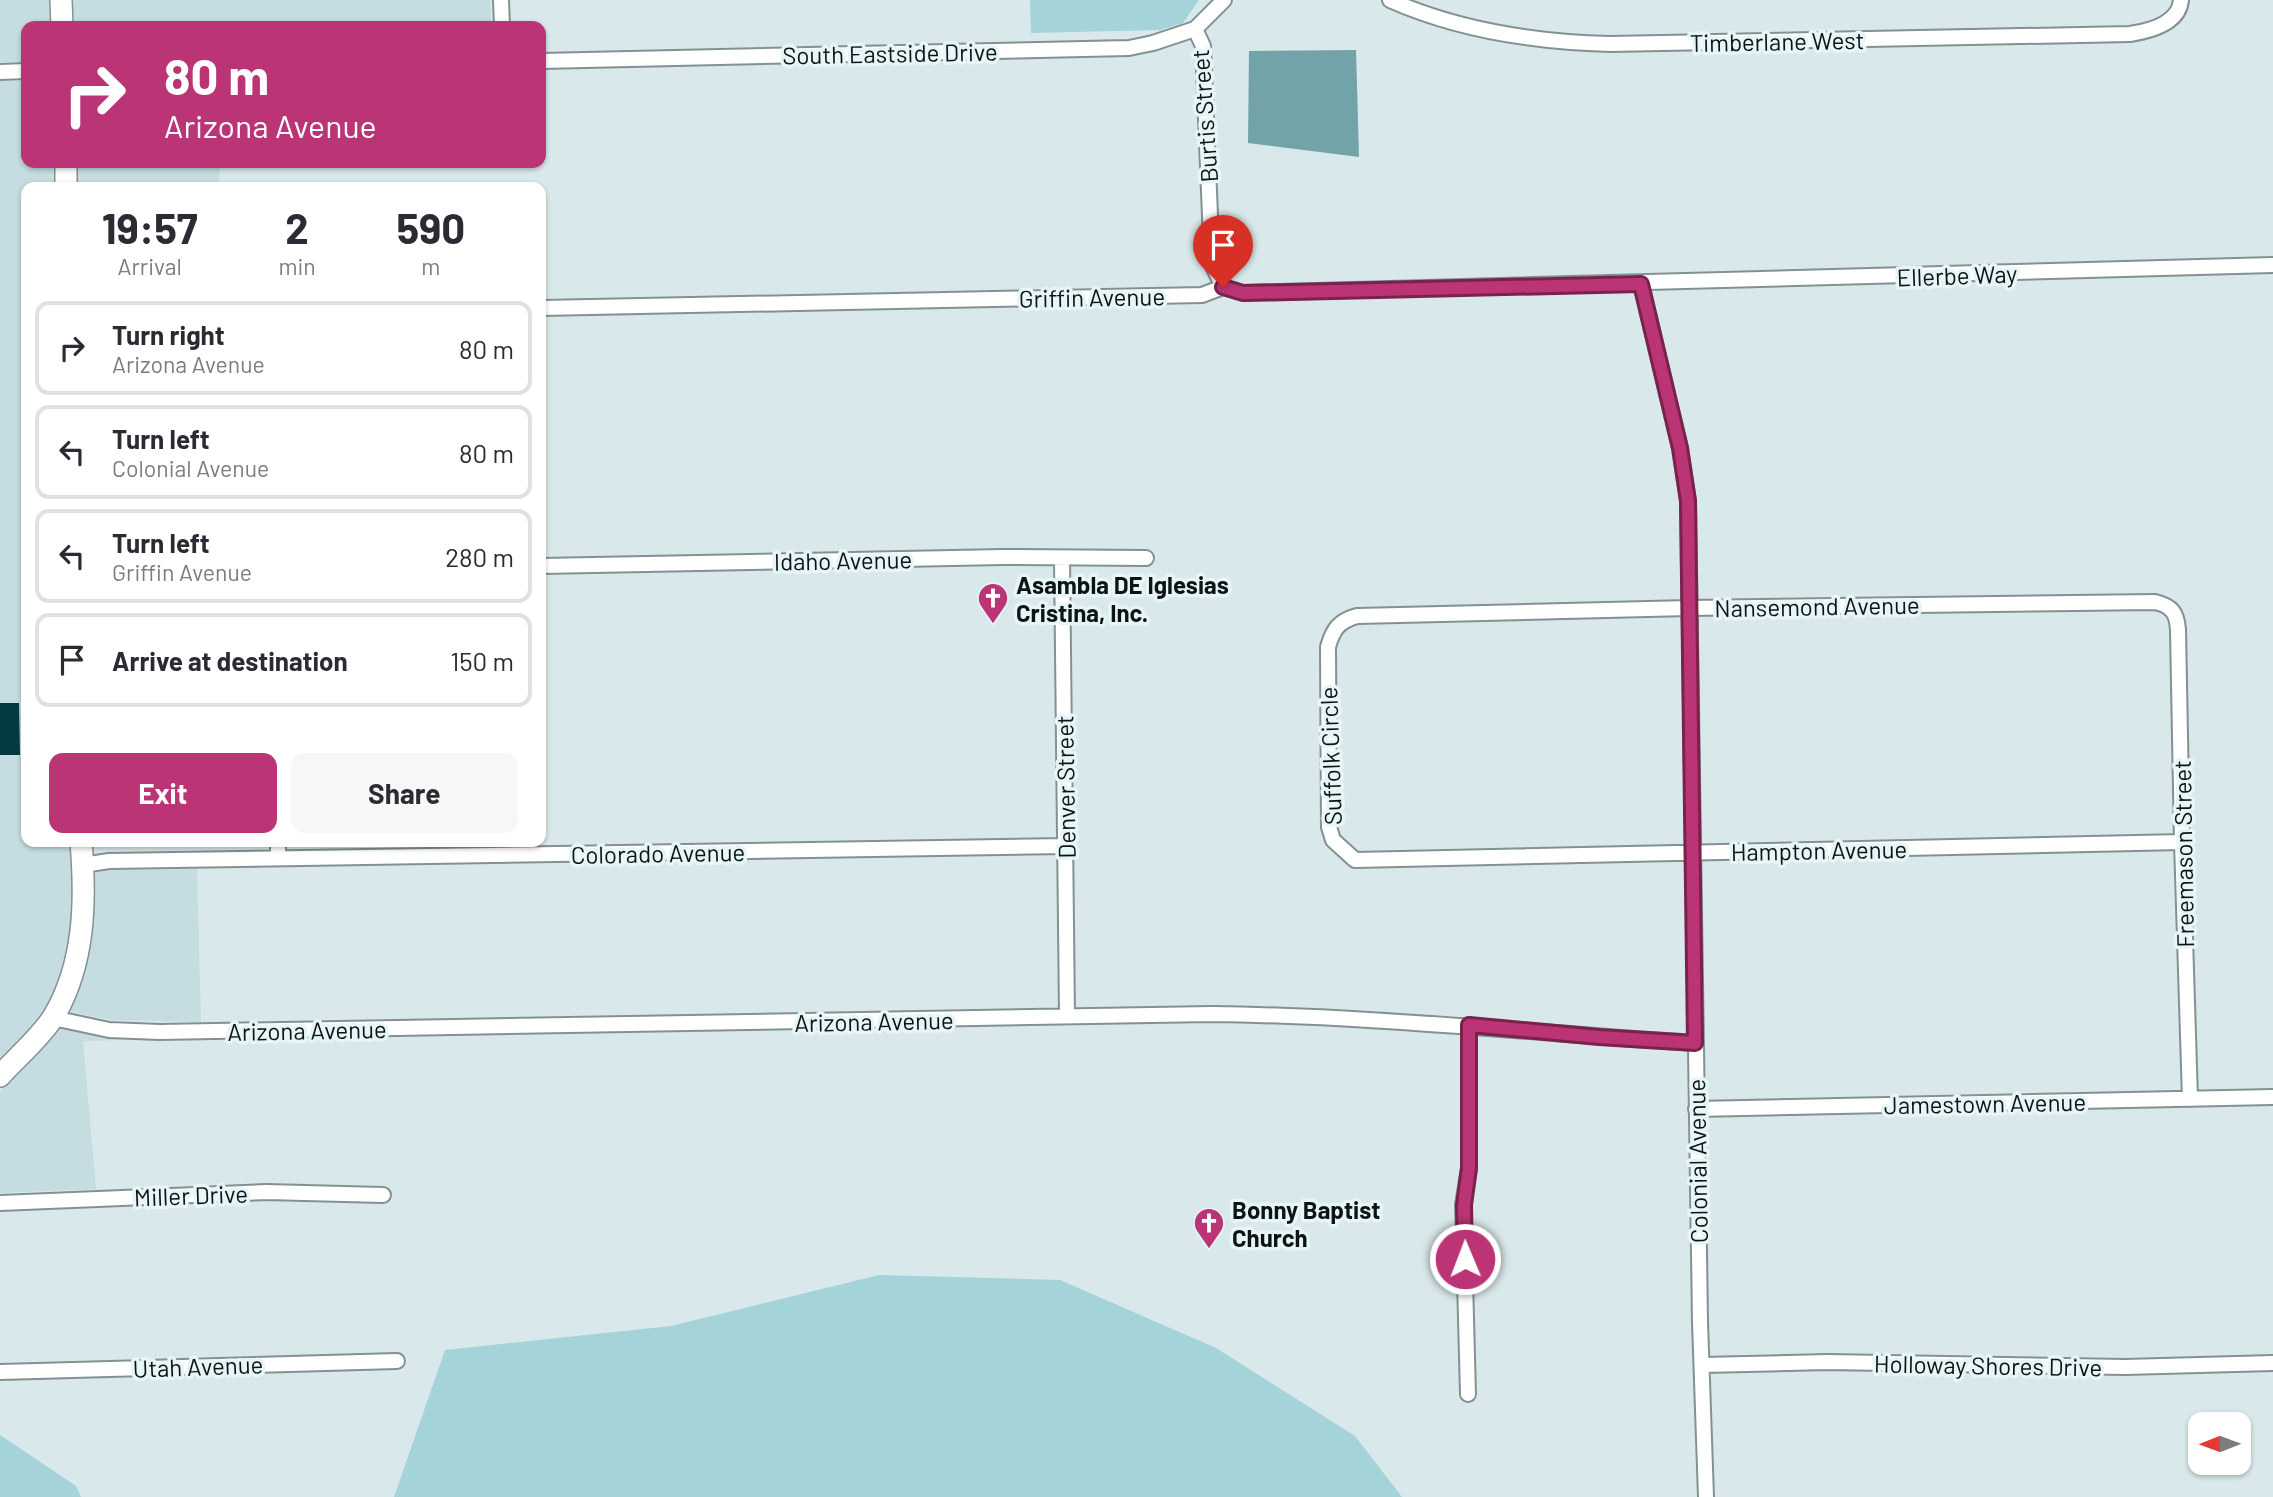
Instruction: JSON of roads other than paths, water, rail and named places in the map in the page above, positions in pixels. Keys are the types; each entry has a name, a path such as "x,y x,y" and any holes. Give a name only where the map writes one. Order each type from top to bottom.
{"main road":[{"path":"61,0 62,21"},
{"path":"0,1076 53,1018 73,978 82,938 82,847"}],"street":[{"path":"501,0 502,21"},
{"name":"South Eastside Drive","path":"546,61 1129,48 1195,29 1224,0"},
{"name":"Timberlane West","path":"1390,0 1458,25 1559,43 1598,44 2117,34 2152,31 2168,22 2180,6 2181,0"},
{"name":"Burtis Street","path":"1195,29 1203,46 1212,264 1223,287"},
{"path":"0,72 21,71"},
{"name":"Ellerbe Way","path":"1641,284 2273,265"},
{"name":"Griffin Avenue","path":"546,308 1202,295 1223,287 1243,293 1641,284"},
{"name":"Colonial Avenue","path":"1641,284 1686,477 1700,1322 1706,1497"},
{"name":"Idaho Avenue","path":"546,566 1003,557 1146,558"},
{"name":"Denver Street","path":"1062,559 1067,1016"},
{"name":"Nansemond Avenue","path":"1375,615 2155,602 2166,605 2173,611"},
{"name":"Freemason Street","path":"2173,611 2177,616 2178,630 2190,1099"},
{"name":"Suffolk Circle","path":"1375,615 1343,620 1332,631 1328,647 1329,827 1333,840 1355,860 1456,859"},
{"name":"Hampton Avenue","path":"1456,859 2182,842"},
{"name":"Colorado Avenue","path":"83,865 109,861 278,858 482,848 1065,846"},
{"path":"278,847 278,858"},
{"name":"Arizona Avenue","path":"53,1018 109,1030 160,1032 1067,1016 1292,1015 1469,1025 1695,1043"},
{"path":"1468,1394 1464,1205 1469,1168 1469,1025"},
{"name":"Jamestown Avenue","path":"1696,1109 2273,1097"},
{"name":"Miller Drive","path":"0,1203 267,1192 383,1195"},
{"name":"Utah Avenue","path":"0,1372 397,1361"},
{"name":"Holloway Shores Drive","path":"1703,1365 1827,1362 2125,1367 2273,1363"}],"place":[{"name":"Asambla DE Iglesias Cristina, Inc.","path":"993,625"},
{"name":"Bonny Baptist Church","path":"1209,1250"}]}
